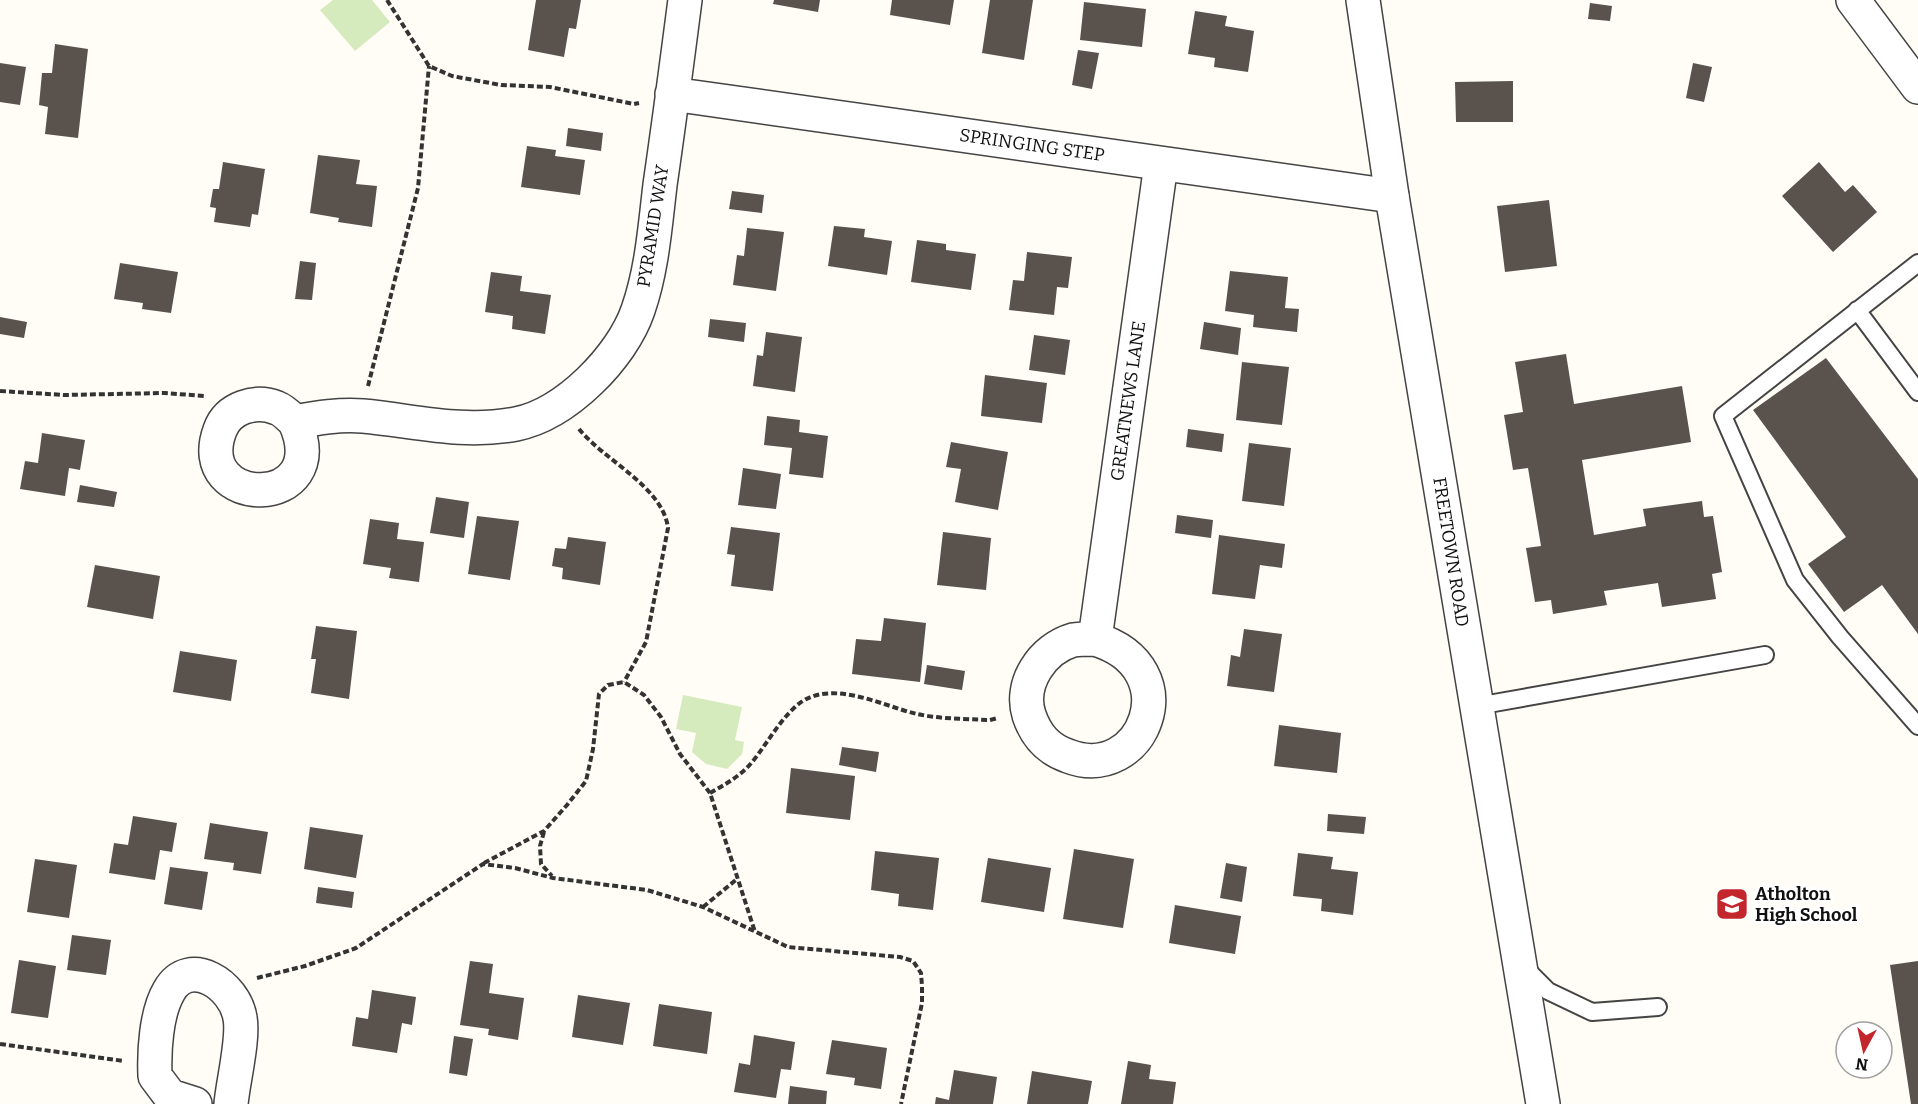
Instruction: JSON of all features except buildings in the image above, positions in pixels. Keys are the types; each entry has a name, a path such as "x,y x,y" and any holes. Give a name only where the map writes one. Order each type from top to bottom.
{"street":[{"name":"PYRAMID WAY","path":"295,422 326,416 362,416 428,427 476,428 518,423 560,406 595,375 615,352 638,311 650,266 685,0"},
{"name":"FREETOWN ROAD","path":"1363,0 1392,195 1543,1104"},
{"path":"1853,0 1918,87"},
{"name":"SPRINGING STEP","path":"672,94 1392,195"},
{"name":"GREATNEWS LANE","path":"1095,639 1161,164"},
{"path":"261,404 278,408 295,422 303,439 304,450 297,471 277,488 263,492 243,489 230,480 217,459 216,442 223,423 234,412 246,406 261,404"},
{"path":"1095,639 1115,645 1131,657 1143,672 1148,686 1149,707 1143,728 1132,743 1118,754 1102,760 1079,761 1054,751 1044,742 1033,726 1027,709 1029,684 1038,664 1050,652 1072,640 1095,639"},
{"path":"195,1104 170,1096 155,1076 154,1063 163,1006 169,990 178,979 191,975 210,978 222,984 232,995 241,1020 231,1104"}],"lane":[{"path":"1918,263 1723,416 1795,580 1840,637 1918,726"},
{"path":"1857,310 1918,392"},
{"path":"1477,706 1765,656"},
{"path":"1519,962 1548,991 1592,1012 1658,1007"}],"path":[{"path":"387,0 429,66 452,76 501,85 550,87 634,104 672,94"},
{"path":"362,416 385,309 404,250 418,188 429,66"},
{"path":"0,391 64,395 165,393 206,396 234,412"},
{"path":"560,406 590,442 656,498 666,513 668,528 649,631 646,642 624,682"},
{"path":"232,995 257,978 305,966 356,948 483,864 544,831 586,781 599,694 608,685 624,682 644,695 661,717 680,754 710,793 755,932"},
{"path":"710,793 734,780 753,762 774,729 797,704 818,696 842,694 873,699 917,714 967,719 990,720 1027,709"},
{"path":"544,831 540,846 540,864 553,878"},
{"path":"483,864 515,867 553,878 647,890 703,907 788,946 900,957 914,962 921,973 922,1003 901,1104"},
{"path":"703,907 736,879"},
{"path":"0,1044 126,1062 154,1063"}],"green space":[{"path":"333,0 372,0 390,22 355,51 320,10"},
{"path":"683,695 742,707 735,740 744,742 742,754 727,769 706,764 692,752 696,733 676,729"}],"place":[{"name":"Atholton High School","path":"1732,904"}]}
